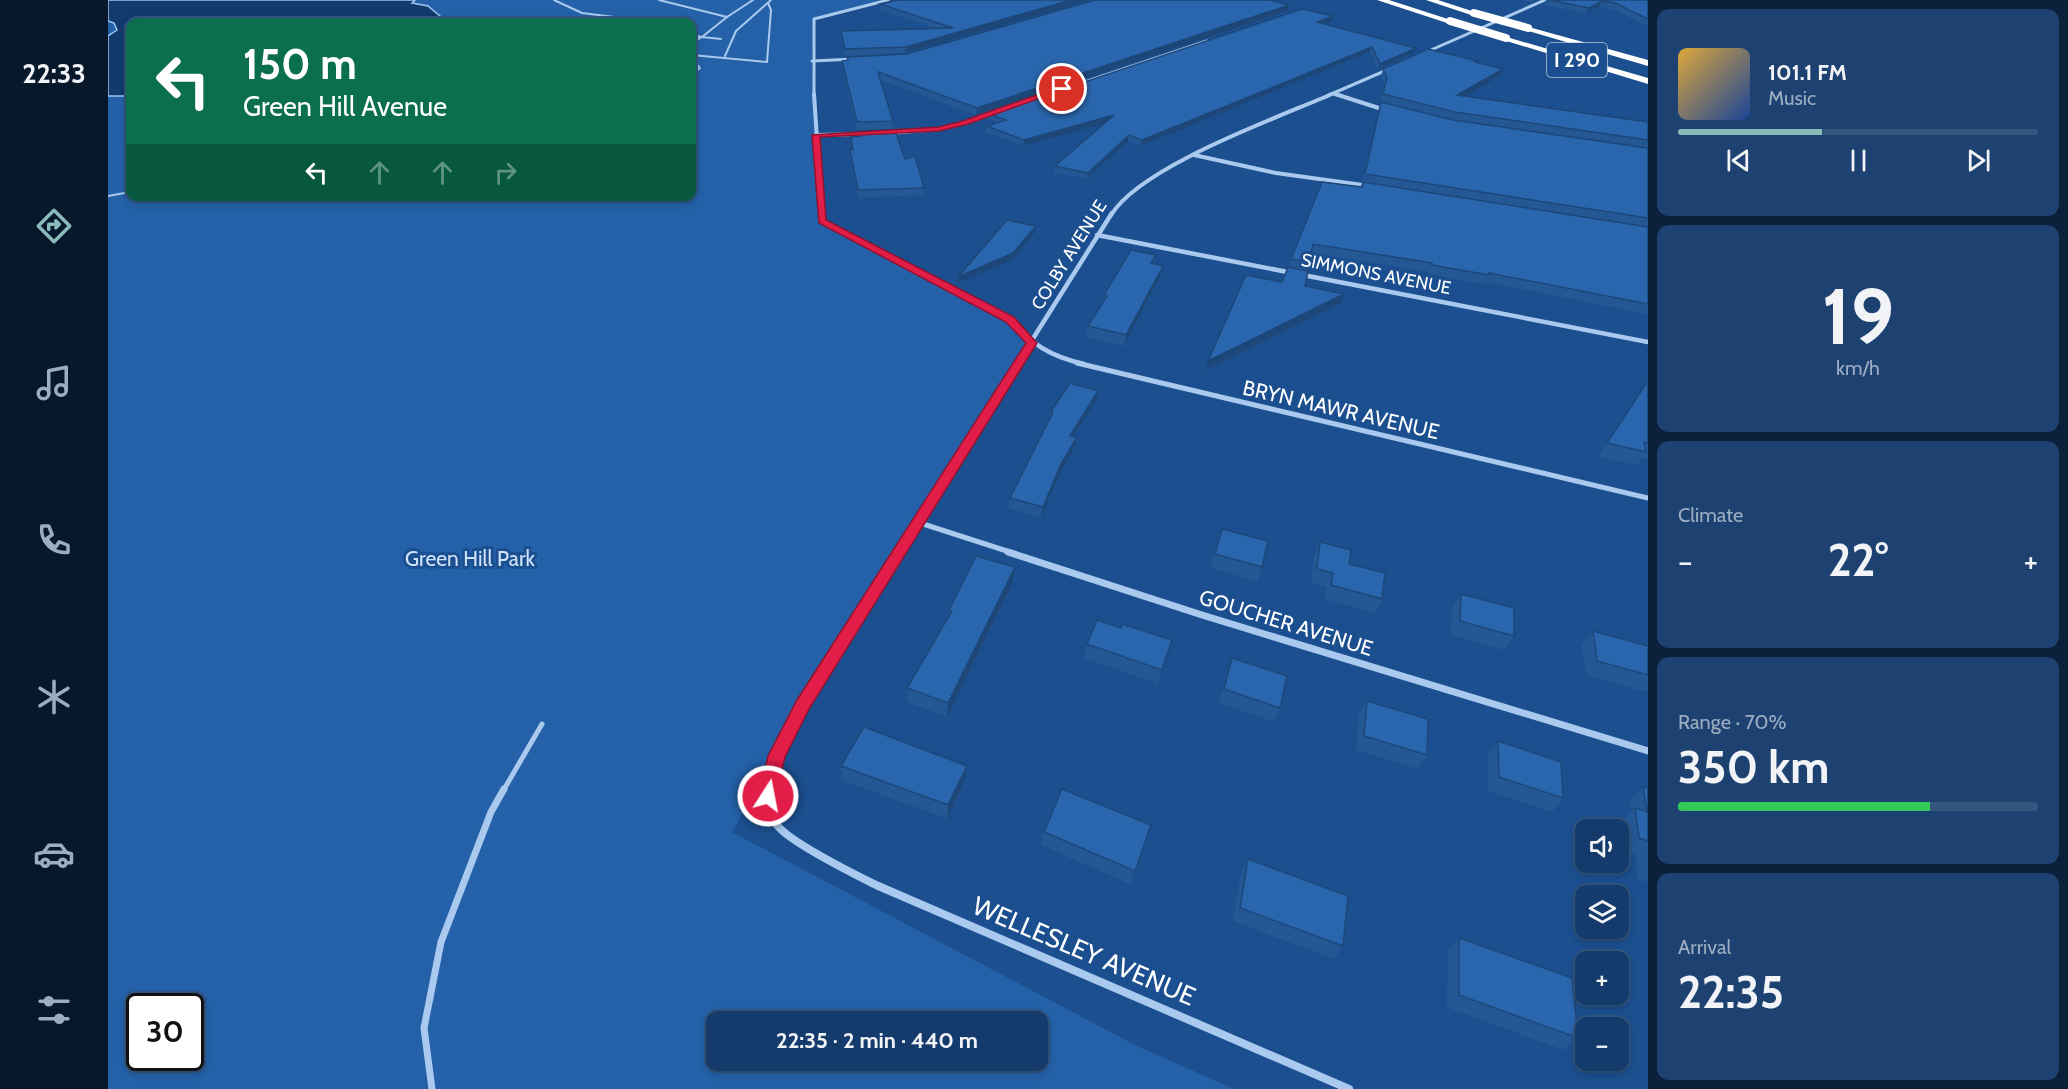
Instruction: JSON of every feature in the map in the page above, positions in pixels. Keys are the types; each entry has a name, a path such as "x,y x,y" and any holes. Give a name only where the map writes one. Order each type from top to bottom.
{"highway":[{"name":"I 290","path":"1381,0 1648,81"},
{"name":"I 290","path":"1430,0 1648,63"}],"street":[{"path":"872,134 816,135 812,61 814,19 888,0"},
{"path":"1419,56 1545,0"},
{"path":"883,133 939,129 965,123 1212,40"},
{"path":"812,61 861,59"},
{"name":"COLBY AVENUE","path":"806,847 771,819 768,808 769,785 777,756 803,705 1120,200 1137,185 1193,155 1394,67"},
{"path":"1335,93 1393,112"},
{"name":"BRYN MAWR AVENUE","path":"816,135 822,221 1010,320 1031,343 1061,359 1648,498"},
{"path":"1193,155 1276,173 1379,188"},
{"name":"SIMMONS AVENUE","path":"1098,235 1648,342"},
{"name":"GOUCHER AVENUE","path":"917,522 1191,611 1648,751"},
{"name":"WELLESLEY AVENUE","path":"806,847 835,864 922,905 1185,1015 1348,1089"}],"lane":[{"path":"554,0 582,13 623,18"},
{"path":"658,0 727,17"},
{"path":"696,40 718,27 727,17 753,0"},
{"path":"724,56 726,45 743,21 771,0"},
{"path":"696,57 724,56 767,62 771,10 768,3"},
{"path":"696,36 721,39"},
{"path":"108,196 126,193"},
{"path":"432,1089 424,1028 441,942 491,812 542,724"}],"green space":[{"name":"Green Hill Park","path":"108,0 888,0 814,19 812,61 822,221 1010,319 1031,343 803,705 732,832 1135,1045 1234,1089 108,1089"}],"shaded area":[{"path":"108,0 415,0 412,3 428,6 442,18 126,18 126,96 108,96 108,36 117,30 114,23 108,21"}],"building":[{"path":"898,0 1071,0 906,47 845,49 841,31 953,28 880,4"},
{"path":"1095,0 1269,0 1289,5 977,108 878,72 893,121 857,122 842,61 848,60 847,57 907,54"},
{"path":"1550,0 1648,0 1648,19 1615,3 1602,1 1589,8"},
{"path":"1302,9 1333,16 1317,22 1416,48 1380,64 1372,47 1142,140 1129,135 1088,173 1055,166 1114,115 1024,140 987,126 1006,120 989,114"},
{"path":"1428,49 1503,69 1457,95 1648,122 1648,140 1455,112 1383,94 1387,77 1383,69"},
{"path":"1381,102 1453,120 1648,148 1648,218 1365,174"},
{"path":"895,130 905,159 915,156 924,188 858,190 850,150 853,150 851,137 861,136 859,131"},
{"path":"1322,182 1362,187 1363,182 1648,227 1648,304 1489,273 1489,275 1432,265 1432,263 1313,244 1309,262 1291,259"},
{"path":"1007,220 1036,226 1013,253 958,277"},
{"path":"1131,250 1156,255 1151,263 1163,266 1126,335 1088,326 1107,296 1104,295"},
{"path":"1288,267 1308,271 1305,286 1344,294 1208,361 1246,275 1282,282"},
{"path":"1648,381 1648,443 1644,442 1646,452 1607,443"},
{"path":"1070,383 1098,391 1070,436 1077,437 1061,464 1043,507 1010,498 1053,412 1051,411"},
{"path":"1222,529 1268,541 1262,567 1215,554"},
{"path":"1320,542 1351,550 1349,564 1385,573 1382,599 1331,585 1333,573 1317,569"},
{"path":"976,556 1015,567 948,703 907,688 952,611 949,610"},
{"path":"1461,594 1514,608 1514,636 1460,621"},
{"path":"1097,620 1121,628 1122,624 1172,640 1162,670 1087,644"},
{"path":"1593,631 1648,646 1648,675 1597,661"},
{"path":"1232,658 1287,676 1280,708 1224,689"},
{"path":"1367,701 1428,719 1427,755 1364,736"},
{"path":"864,727 967,766 948,805 841,766"},
{"path":"1498,741 1561,762 1563,798 1499,777"},
{"path":"1643,787 1648,788 1648,841 1639,838 1635,808 1647,812"},
{"path":"1062,789 1151,825 1135,871 1044,832"},
{"path":"1248,859 1348,896 1343,946 1240,908"},
{"path":"1459,938 1572,978 1576,1017 1575,1037 1459,995"}],"route":[{"path":"768,796 777,756 803,705 1031,343 1021,329 1010,320 822,221 816,135 894,133 939,129 965,123 1062,89"}]}
